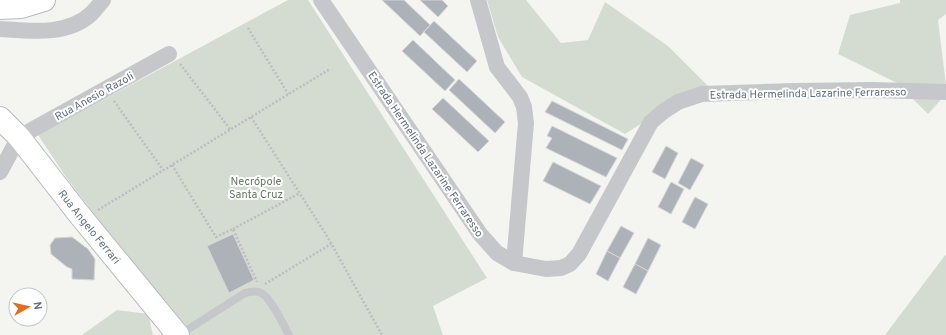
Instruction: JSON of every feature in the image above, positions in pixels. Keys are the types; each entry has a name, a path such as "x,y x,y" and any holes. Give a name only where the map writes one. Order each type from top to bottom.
{"street":[{"path":"0,8 21,7 44,0"},
{"path":"0,30 28,31 58,29 75,24 90,15 103,0"},
{"name":"Estrada Hermelinda Lazarine Ferraresso","path":"322,0 480,234 497,253 514,263 546,269 561,268 570,264 579,254 651,122 678,102 702,94 872,90 946,92"},
{"path":"478,0 497,67 520,97 524,107 526,123 514,263"},
{"name":"Rua Anesio Razoli","path":"19,137 175,59"},
{"name":"Rua Angelo Ferrari","path":"0,118 19,137 82,219 178,335"},
{"path":"0,172 19,137"}],"lane":[{"path":"178,335 246,293 254,291 262,293 268,299 289,335"}],"path":[{"path":"248,28 288,94"},
{"path":"175,59 230,129"},
{"path":"82,219 330,69"},
{"path":"114,101 163,170"},
{"path":"251,117 331,244 382,335"},
{"path":"172,165 216,237 300,193"},
{"path":"233,229 258,286"},
{"path":"264,284 331,244"}],"green space":[{"name":"Necrópole Santa Cruz","path":"288,0 308,0 487,278 433,306 443,335 187,335 66,177 38,135"},
{"path":"487,0 526,0 561,43 588,40 605,2 668,46 709,87 695,89 625,134 522,77 498,37"},
{"path":"900,0 946,0 946,14 938,20 946,94 928,114 897,83 838,54 850,15 900,3"},
{"path":"946,254 946,335 885,335"},
{"path":"117,310 148,314 153,335 82,335"}],"building":[{"path":"382,0 404,0 430,25 420,36"},
{"path":"420,0 442,0 448,6 438,17"},
{"path":"434,21 477,61 467,72 424,32"},
{"path":"413,40 455,80 445,91 402,51"},
{"path":"459,79 505,122 495,133 449,90"},
{"path":"443,98 489,141 478,152 432,109"},
{"path":"552,101 628,139 622,150 545,112"},
{"path":"552,126 617,158 606,177 546,148 552,138 547,136"},
{"path":"666,146 678,153 665,179 652,172"},
{"path":"691,158 704,165 690,190 678,183"},
{"path":"553,162 601,186 590,204 543,181"},
{"path":"671,182 684,189 671,214 658,207"},
{"path":"695,197 708,204 695,229 682,222"},
{"path":"621,226 634,233 620,258 607,251"},
{"path":"233,234 254,280 229,293 207,246"},
{"path":"72,237 88,249 95,259 94,280 72,279 72,269 67,267 51,254 50,245 55,238"},
{"path":"648,238 661,245 648,271 635,264"},
{"path":"607,251 620,258 608,281 596,274"},
{"path":"635,264 648,271 636,294 623,287"}]}
